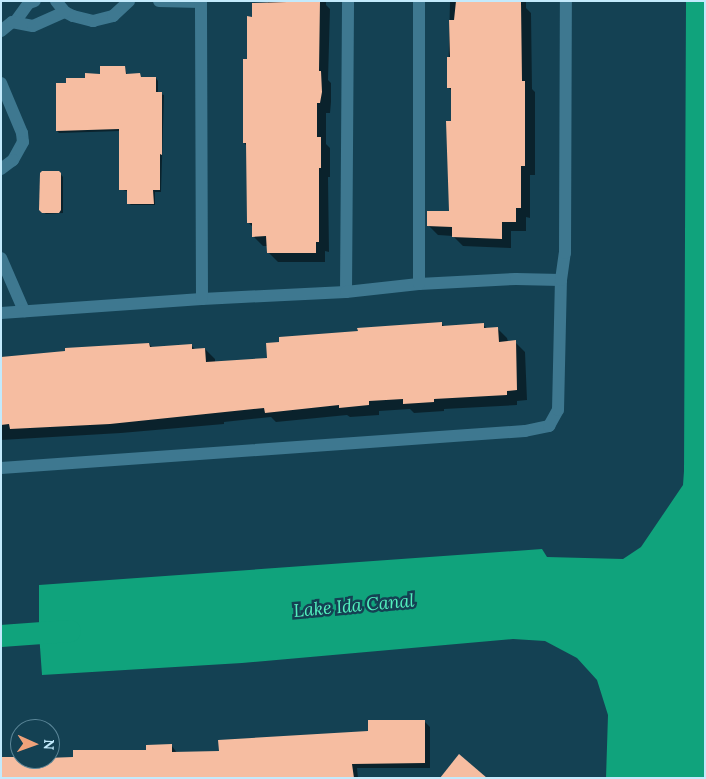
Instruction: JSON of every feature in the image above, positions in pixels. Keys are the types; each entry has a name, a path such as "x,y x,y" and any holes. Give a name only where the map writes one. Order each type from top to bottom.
{"lane":[{"path":"1,31 15,22 29,3 35,1"},
{"path":"56,1 65,12 83,20 99,20 118,13 129,1"},
{"path":"159,1 201,1 202,299"},
{"path":"346,292 348,1"},
{"path":"418,284 419,1"},
{"path":"1,468 516,432 549,426 558,410 561,280 565,253 566,1"},
{"path":"15,22 33,26 65,12"},
{"path":"1,83 22,133 23,142 13,160 1,169"},
{"path":"1,258 24,311"},
{"path":"1,313 202,299 346,292 418,284 516,279 561,280"}],"water":[{"path":"686,1 705,1 705,778 606,778 608,715 597,680 577,658 545,641 513,639 242,663 42,675 39,633 39,585 542,549 547,557 623,559 641,547 683,485"}],"building":[{"path":"320,1 319,71 321,71 322,92 320,103 317,103 317,137 321,137 319,242 316,242 316,253 267,253 266,236 252,237 252,223 247,223 246,143 243,143 243,59 247,59 247,16 252,17 252,3"},
{"path":"456,1 521,2 522,81 525,81 525,166 521,166 521,208 516,208 516,222 502,222 502,239 452,237 452,227 427,226 427,211 449,211 446,121 451,121 451,88 447,88 447,57 450,57 449,20 454,20"},
{"path":"100,66 125,66 126,74 140,73 141,77 156,77 156,92 162,92 160,190 153,190 154,204 127,204 127,190 119,190 119,129 56,131 56,83 66,83 66,78 85,78 85,73 100,74"},
{"path":"42,171 59,171 61,173 61,210 59,213 42,213 39,210 40,173"},
{"path":"442,322 442,326 484,323 484,328 498,327 499,342 516,340 517,390 507,391 507,395 434,399 434,402 403,404 403,399 369,401 369,405 339,408 339,405 265,413 264,408 110,424 10,429 9,424 1,425 1,357 65,351 65,348 149,343 150,347 192,344 192,349 205,348 206,362 267,358 266,343 279,342 279,337 358,331 357,328"},
{"path":"368,720 425,720 425,763 352,764 354,778 1,778 1,757 10,757 10,769 60,769 60,757 73,757 73,750 146,750 146,745 172,744 172,752 219,751 218,740 368,731"},
{"path":"459,754 487,778 440,778"}],"waterway":[{"name":"Lake Ida Canal","path":"1,636 70,631"}]}
